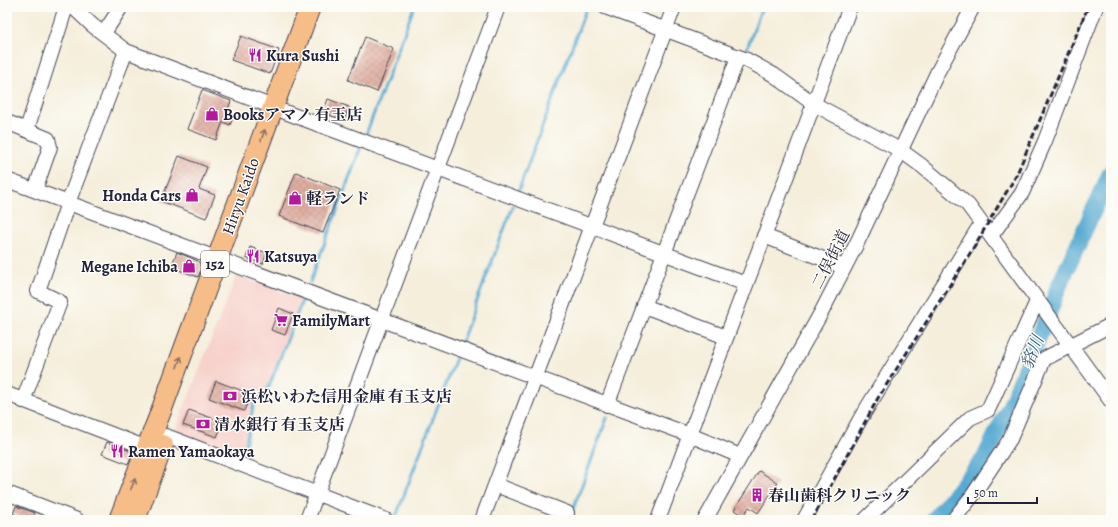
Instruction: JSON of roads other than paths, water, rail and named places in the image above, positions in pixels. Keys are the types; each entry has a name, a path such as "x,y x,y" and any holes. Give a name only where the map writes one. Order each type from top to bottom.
{"highway":[{"name":"Hiryu Kaido","path":"279,109 310,7"},
{"name":"Hiryu Kaido","path":"118,520 223,261 279,109 323,7"},
{"name":"Hiryu Kaido","path":"135,520 166,436 223,261"}],"street":[{"path":"27,129 66,7"},
{"path":"73,7 92,26 104,33 126,51 746,284"},
{"path":"104,33 121,7"},
{"path":"307,520 498,7"},
{"path":"605,7 742,58 774,75 814,104 900,150 957,194 968,205 1111,401"},
{"path":"482,520 674,7"},
{"path":"658,520 850,7"},
{"name":"二俣街道","path":"706,520 740,456 818,320 938,70 973,7"},
{"path":"990,236 1024,188 1045,140 1096,7"},
{"path":"23,401 60,302 38,290 68,203 126,51"},
{"path":"607,405 648,307 664,253 742,58"},
{"path":"7,122 48,139 50,147 34,190"},
{"path":"7,180 534,379 690,435 740,456"},
{"path":"804,520 862,416 981,224"},
{"path":"764,236 844,267"},
{"path":"865,520 970,418 988,410 1041,305"},
{"path":"648,307 726,337"},
{"path":"953,520 973,495 1010,438 1044,359 1111,325"},
{"path":"7,394 147,448"},
{"path":"166,436 386,520"},
{"path":"496,485 567,513"},
{"path":"7,493 77,520"}],"waterway":[{"path":"365,137 414,7"},
{"path":"745,54 762,7"},
{"path":"518,192 586,9"},
{"path":"310,282 362,144"},
{"name":"貉川","path":"934,520 984,459 1012,402 1058,288 1111,172"},
{"path":"461,343 513,206"},
{"path":"242,461 254,402 269,387 302,301"},
{"path":"395,519 456,358"},
{"path":"569,520 607,418"}],"railway":[{"path":"812,520 878,398 969,255 1016,176 1088,7"}],"place":[{"name":"Kura Sushi","path":"255,55"},
{"name":"Booksアマノ 有玉店","path":"212,114"},
{"name":"Honda Cars","path":"192,195"},
{"name":"軽ランド","path":"295,198"},
{"name":"Katsuya","path":"253,256"},
{"name":"Megane Ichiba","path":"189,266"},
{"name":"FamilyMart","path":"281,320"},
{"name":"浜松いわた信用金庫 有玉支店","path":"230,396"},
{"name":"清水銀行 有玉支店","path":"203,424"},
{"name":"Ramen Yamaokaya","path":"117,451"},
{"name":"春山歯科クリニック","path":"757,495"}]}
